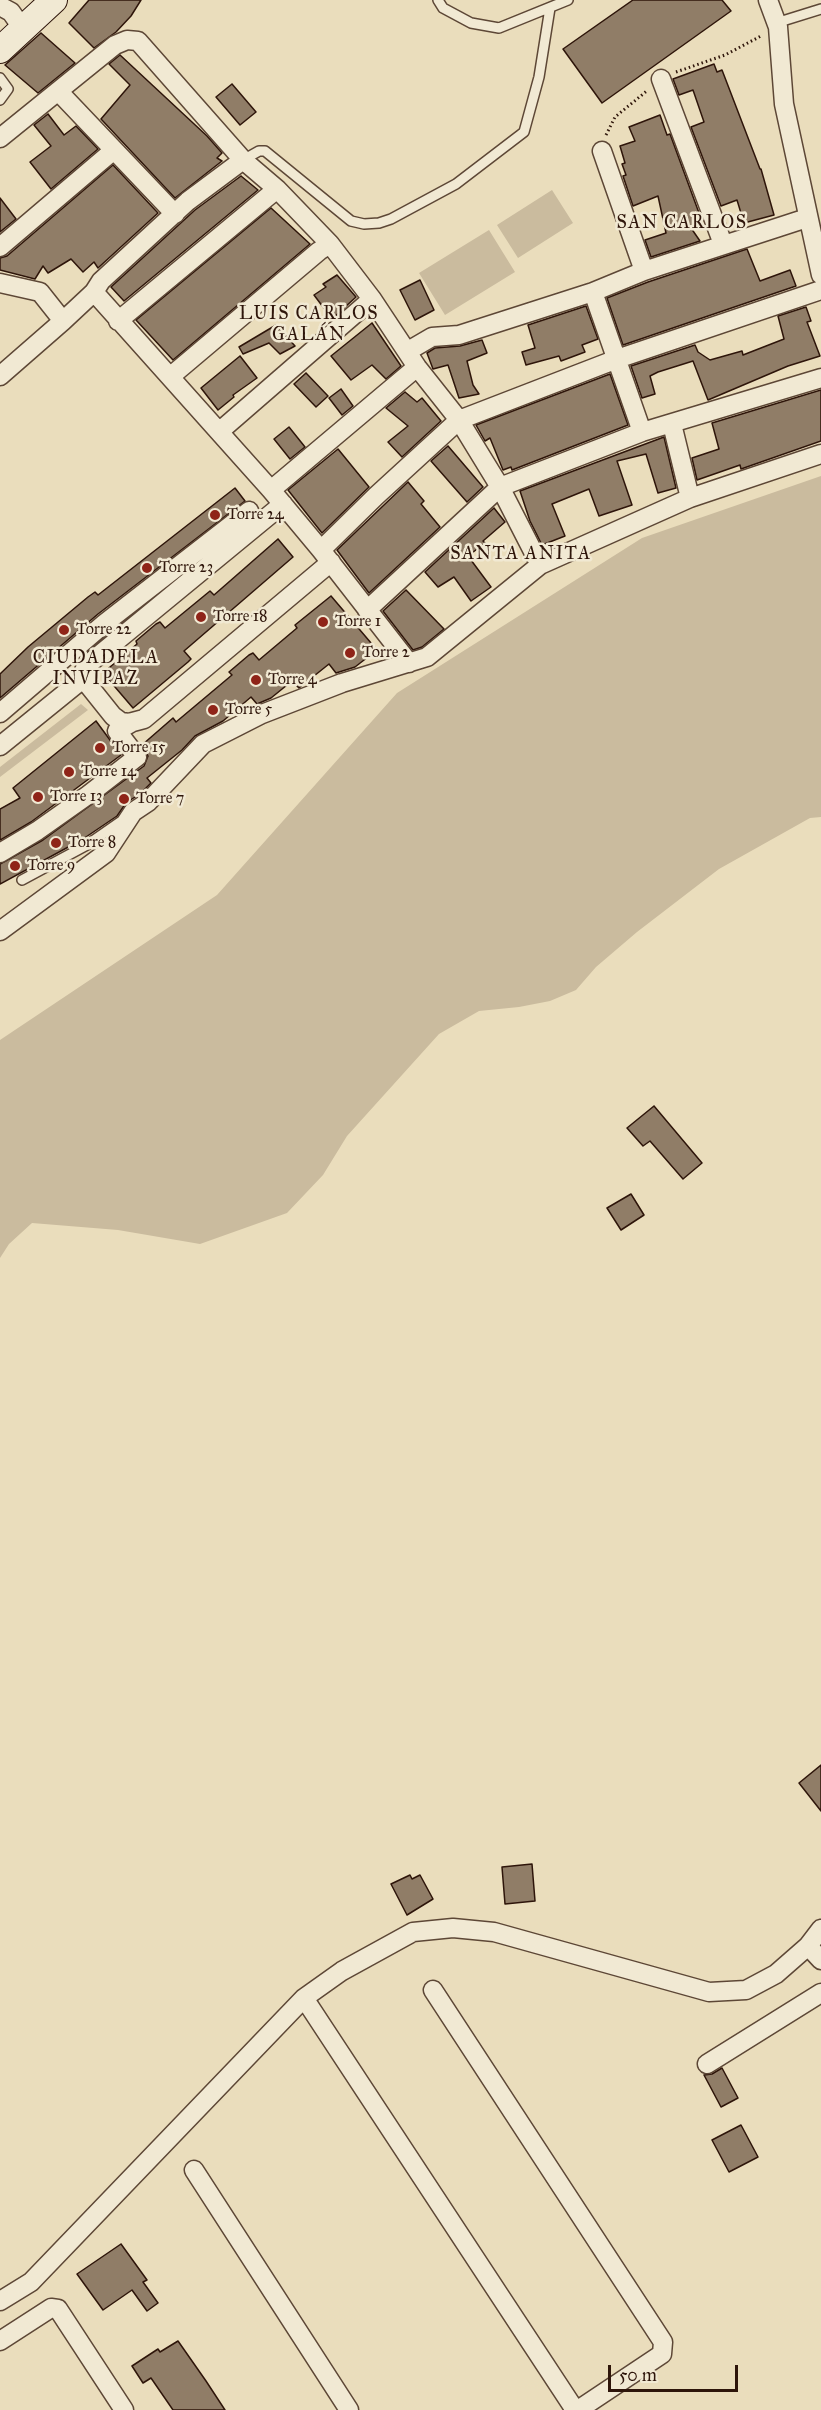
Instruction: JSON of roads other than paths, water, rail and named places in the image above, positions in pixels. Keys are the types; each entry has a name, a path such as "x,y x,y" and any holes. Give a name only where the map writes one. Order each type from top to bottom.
{"street":[{"path":"0,50 54,0"},
{"path":"768,0 776,23 784,104 821,275"},
{"path":"0,6 11,12 23,29"},
{"path":"0,138 115,45 127,40 138,41 243,160 277,189 330,244 372,299 412,359 459,420 500,487 540,565"},
{"path":"661,79 723,244"},
{"path":"58,91 175,214"},
{"path":"0,247 114,150"},
{"path":"602,151 644,271"},
{"path":"0,376 63,321 94,292 101,281 175,214 243,160"},
{"path":"118,321 277,189"},
{"path":"271,490 412,359 432,337 459,335 593,292 644,271 723,244 807,218"},
{"path":"171,376 330,244"},
{"path":"0,283 44,294 63,321"},
{"path":"0,853 37,831 137,757 117,731 144,719 326,556 376,496 459,420 617,359 821,290"},
{"path":"94,292 283,504 409,663"},
{"path":"593,292 642,432"},
{"path":"220,431 372,299"},
{"path":"367,610 500,487 642,432 821,378"},
{"path":"672,424 690,498"},
{"path":"0,931 106,853 134,812 148,802 203,744 262,714 342,682 427,657 540,565 690,498 821,454"},
{"path":"131,723 123,723 113,716 84,678 84,671 90,662 283,504"},
{"path":"0,713 105,622 249,511"},
{"path":"0,746 84,678"},
{"path":"0,2301 31,2282 303,1998 342,1971 412,1932 443,1929 494,1932 710,1992 746,1990 776,1974 808,1946 821,1929"},
{"path":"808,1946 821,1960"},
{"path":"303,1998 576,2410 662,2354 664,2347 662,2337 433,1990"},
{"path":"707,2064 821,1993"},
{"path":"194,2170 349,2410"},
{"path":"0,2342 51,2308 58,2309 124,2410"}],"lane":[{"path":"438,0 443,8 471,23 499,28 568,0"},
{"path":"243,160 259,150 265,151 351,221 364,224 391,219 456,184 524,132 539,77 550,8"},
{"path":"776,23 821,9"},
{"path":"0,78 8,89 0,100"},
{"path":"22,880 87,844 134,812"}],"place":[{"name":"Torre 24","path":"215,515"},
{"name":"Torre 23","path":"147,568"},
{"name":"Torre 18","path":"201,617"},
{"name":"Torre 1","path":"323,622"},
{"name":"Torre 22","path":"64,630"},
{"name":"Torre 2","path":"350,653"},
{"name":"Torre 4","path":"256,680"},
{"name":"Torre 5","path":"213,710"},
{"name":"Torre 15","path":"100,748"},
{"name":"Torre 14","path":"69,772"},
{"name":"Torre 13","path":"38,797"},
{"name":"Torre 7","path":"124,799"},
{"name":"Torre 8","path":"56,843"},
{"name":"Torre 9","path":"15,866"}],"district":[{"name":"SAN CARLOS","path":"682,224"},
{"name":"LUIS CARLOS GALÁN","path":"309,325"},
{"name":"SANTA ANITA","path":"521,555"},
{"name":"CIUDADELA INVIPAZ","path":"96,669"}]}
